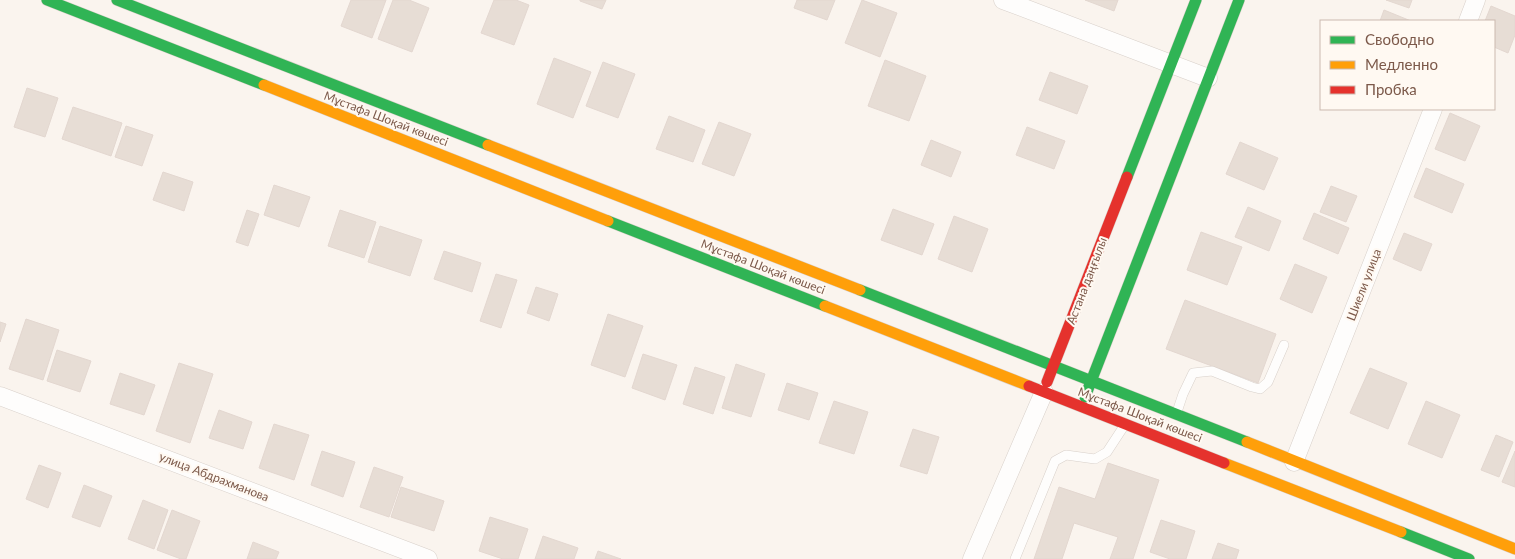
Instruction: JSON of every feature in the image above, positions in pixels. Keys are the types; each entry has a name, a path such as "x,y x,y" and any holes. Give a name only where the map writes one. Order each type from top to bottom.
{"street":[{"name":"Мұстафа Шоқай көшесі","path":"47,0 1469,559"},
{"name":"Мұстафа Шоқай көшесі","path":"117,0 1176,414 1515,549"},
{"path":"1003,0 1208,78"},
{"name":"Астана даңғылы","path":"972,559 1044,392 1196,0"},
{"path":"1081,406 1239,0"},
{"path":"1468,20 1476,0"},
{"name":"Шиели улица","path":"1294,462 1434,110"},
{"name":"улица Абдрахманова","path":"0,396 428,559"}],"lane":[{"path":"1176,414 1193,373 1212,371 1260,389 1268,382 1284,345"},
{"path":"1016,559 1056,461 1066,455 1095,459 1107,452 1126,424"}],"building":[{"path":"351,0 386,0 372,38 341,26"},
{"path":"393,0 409,0 429,8 412,52 378,39"},
{"path":"494,0 516,0 529,5 514,45 481,33"},
{"path":"580,0 606,0 602,9"},
{"path":"797,0 835,0 827,20 794,8"},
{"path":"862,0 897,13 880,57 845,43"},
{"path":"1085,0 1118,0 1114,11"},
{"path":"1386,0 1412,0 1409,8"},
{"path":"1491,6 1515,16 1515,35 1508,53 1495,47 1495,20 1485,20"},
{"path":"1384,10 1409,20 1380,20"},
{"path":"554,58 591,72 573,118 537,104"},
{"path":"885,60 926,76 909,121 868,106"},
{"path":"603,62 635,74 618,118 586,106"},
{"path":"1050,72 1088,86 1077,114 1039,100"},
{"path":"27,88 58,98 45,137 14,127"},
{"path":"73,107 122,123 111,156 62,139"},
{"path":"1450,113 1480,126 1465,161 1435,149"},
{"path":"669,116 705,130 693,162 656,149"},
{"path":"719,122 751,134 734,176 702,164"},
{"path":"126,126 153,135 142,166 115,157"},
{"path":"1027,127 1065,141 1054,169 1016,155"},
{"path":"931,140 961,152 951,177 921,165"},
{"path":"1240,142 1278,158 1264,190 1226,174"},
{"path":"1426,168 1464,184 1452,213 1414,197"},
{"path":"163,172 193,182 184,211 153,200"},
{"path":"274,185 310,197 299,227 264,215"},
{"path":"1331,186 1357,196 1346,222 1320,212"},
{"path":"1248,207 1281,221 1269,251 1235,237"},
{"path":"893,209 934,224 922,255 881,240"},
{"path":"247,210 259,214 248,246 236,242"},
{"path":"340,210 376,222 364,258 328,246"},
{"path":"1314,213 1349,228 1338,254 1303,239"},
{"path":"954,216 988,229 972,272 938,259"},
{"path":"380,226 422,240 410,276 368,262"},
{"path":"1201,232 1242,247 1227,285 1187,270"},
{"path":"1404,233 1432,244 1421,271 1393,259"},
{"path":"444,251 481,263 472,292 434,279"},
{"path":"1295,264 1327,277 1312,313 1280,299"},
{"path":"496,274 517,280 501,328 480,321"},
{"path":"536,287 558,294 549,321 527,313"},
{"path":"1185,300 1276,334 1258,383 1166,349"},
{"path":"608,314 643,326 625,377 591,365"},
{"path":"26,319 59,330 43,380 9,369"},
{"path":"0,322 6,324 0,342"},
{"path":"57,350 91,361 80,392 47,381"},
{"path":"643,354 677,365 665,400 632,388"},
{"path":"179,363 213,374 190,443 156,431"},
{"path":"736,364 765,374 751,417 722,408"},
{"path":"695,367 725,377 713,414 683,404"},
{"path":"1370,368 1407,383 1388,429 1350,413"},
{"path":"120,373 155,385 144,415 110,404"},
{"path":"787,383 818,393 809,420 778,410"},
{"path":"834,401 868,412 854,454 819,443"},
{"path":"1426,401 1460,415 1442,458 1408,444"},
{"path":"219,410 252,422 243,449 209,438"},
{"path":"274,424 309,435 294,480 259,468"},
{"path":"913,429 939,437 927,474 900,466"},
{"path":"1496,435 1513,442 1499,477 1481,470"},
{"path":"322,451 355,462 343,497 311,485"},
{"path":"1515,451 1515,487 1502,482"},
{"path":"1108,463 1159,480 1133,559 1110,559 1118,537 1074,523 1062,559 1034,559 1059,487 1095,499"},
{"path":"39,465 61,473 48,508 26,499"},
{"path":"374,467 403,477 389,517 360,507"},
{"path":"84,485 112,496 100,527 72,517"},
{"path":"401,487 444,501 434,531 391,517"},
{"path":"143,500 168,510 154,549 128,539"},
{"path":"172,510 200,521 186,559 157,550"},
{"path":"490,517 528,529 518,559 503,559 479,551"},
{"path":"1161,520 1195,531 1186,559 1170,559 1150,552"},
{"path":"543,536 578,548 574,559 535,559"},
{"path":"253,542 279,552 276,559 247,559"},
{"path":"1218,543 1239,550 1236,559 1212,559"},
{"path":"598,551 621,559 595,559"}],"traffic: fast":[{"path":"47,0 264,85"},
{"path":"117,0 488,145"},
{"path":"1127,177 1196,0"},
{"path":"1085,397 1239,0"},
{"path":"608,221 825,306"},
{"path":"860,290 1247,442"},
{"path":"1401,532 1469,559"}],"traffic: slow":[{"path":"264,85 608,221"},
{"path":"488,145 860,290"},
{"path":"825,306 1029,386"},
{"path":"1247,442 1515,549"},
{"path":"1224,463 1401,532"}],"traffic: jam":[{"path":"1047,382 1127,177"},
{"path":"1029,386 1224,463"}]}
